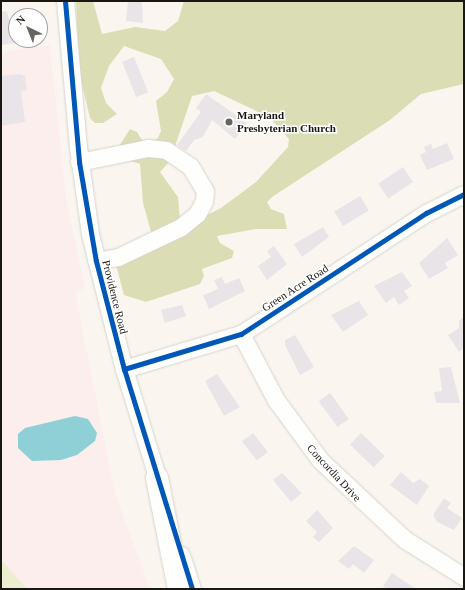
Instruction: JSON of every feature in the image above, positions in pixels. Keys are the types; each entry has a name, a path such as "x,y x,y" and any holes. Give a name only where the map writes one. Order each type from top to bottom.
{"highway":[{"path":"157,478 179,589"}],"street":[{"name":"Providence Road","path":"65,1 79,162 96,261 124,369 192,589"},
{"path":"79,162 148,148 166,150 190,166 205,190 204,201 197,214 181,227 128,252 96,261"},
{"name":"Green Acre Road","path":"124,369 241,334 426,213 464,194"},
{"name":"Concordia Drive","path":"241,334 276,400 320,460 404,539 464,577"}],"shaded area":[{"path":"48,45 50,45 66,199 85,288 75,292 115,493 150,589 1,589 1,52 29,48 48,48"}],"green space":[{"path":"76,1 93,1 102,34 135,27 165,31 178,21 184,1 464,1 464,84 421,94 390,120 272,197 267,202 271,209 284,214 287,229 256,229 217,236 220,243 234,251 232,258 202,269 204,276 200,284 146,302 124,295 116,265 122,258 151,251 155,246 143,203 140,164 118,157 118,148 130,129 137,132 145,145 158,138 161,131 156,101 167,92 174,79 161,59 124,46 109,66 101,88 106,103 117,114 103,123 95,123 90,118 79,72","holes":["214,91 269,117 289,139 288,147 256,182 221,208 186,226 180,220 178,197 160,172 170,161 192,96"]},
{"path":"1,560 27,589 1,589"}],"water":[{"path":"75,416 88,419 97,433 95,441 77,455 61,460 32,461 18,448 18,434 25,428"}],"building":[{"path":"128,1 142,1 143,23 126,21"},
{"path":"7,11 8,44 1,45 1,12"},
{"path":"134,57 148,92 136,97 122,62"},
{"path":"20,74 25,76 27,90 21,91 25,122 1,126 1,76"},
{"name":"Maryland Presbyterian Church","path":"206,94 247,123 235,139 212,120 203,137 194,140 186,151 177,145 201,112 196,108"},
{"path":"447,143 454,159 427,170 420,155 426,152 424,147 431,144 433,149"},
{"path":"403,167 413,182 388,199 378,184"},
{"path":"360,196 369,211 343,226 334,211"},
{"path":"323,227 329,237 302,257 294,244"},
{"path":"447,238 458,255 445,263 448,268 429,279 419,263"},
{"path":"274,246 287,264 267,280 258,266 271,257 267,251"},
{"path":"402,272 412,286 404,291 409,298 399,305 394,297 386,303 374,286"},
{"path":"222,277 225,284 239,278 245,291 209,309 203,295 218,289 214,280"},
{"path":"359,301 368,315 343,332 331,315"},
{"path":"182,305 186,316 165,323 161,310"},
{"path":"464,317 464,348 459,352 448,335 459,328 459,320"},
{"path":"295,335 314,367 300,375 285,345 285,340"},
{"path":"451,367 460,403 436,403 434,392 442,391 439,368"},
{"path":"217,374 240,407 224,416 205,381"},
{"path":"330,393 349,419 337,427 319,401"},
{"path":"253,433 268,452 257,461 242,442"},
{"path":"361,433 385,456 374,467 350,445"},
{"path":"401,472 413,483 420,479 429,486 417,505 390,485"},
{"path":"282,473 302,493 291,502 273,480"},
{"path":"444,498 451,503 447,508 462,518 454,530 437,522 433,515"},
{"path":"317,510 333,528 319,542 313,537 317,532 306,521"},
{"path":"354,546 374,560 364,573 353,564 349,569 338,561"},
{"path":"392,573 416,589 387,589 383,586"}],"cycle path":[{"path":"65,1 79,162 96,261 124,369 192,589"},
{"path":"124,369 241,334 426,213 464,194"}],"place":[{"name":"Maryland Presbyterian Church","path":"229,122"}]}
